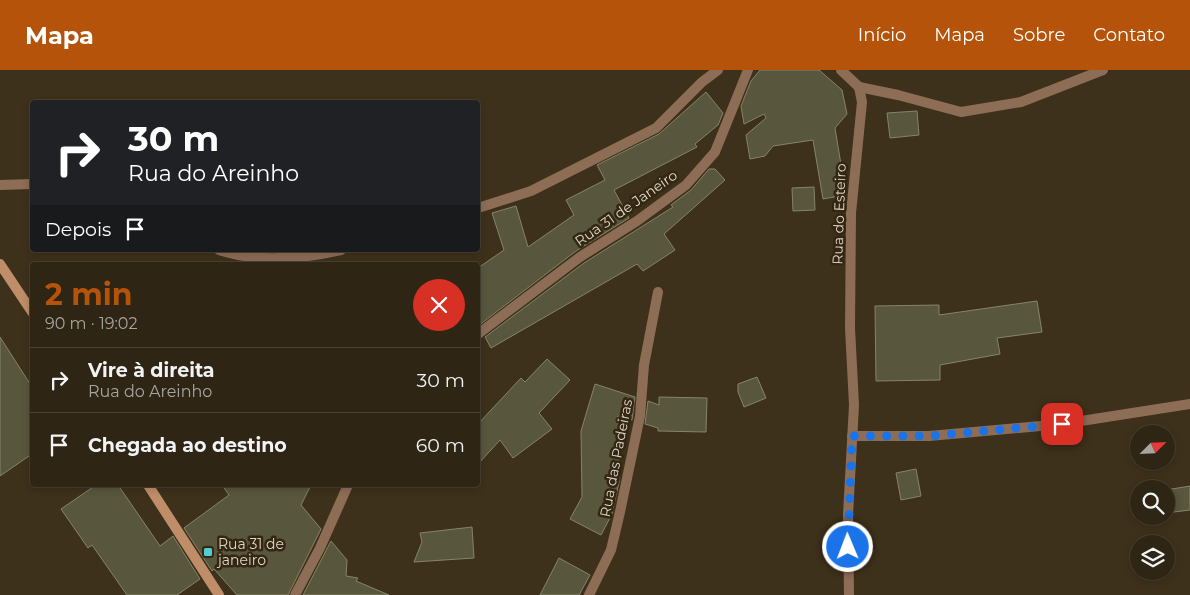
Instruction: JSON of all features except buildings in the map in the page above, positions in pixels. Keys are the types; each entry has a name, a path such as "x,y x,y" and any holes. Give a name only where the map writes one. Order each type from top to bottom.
{"street":[{"path":"480,207 531,191 656,128 702,82 718,70"},
{"name":"Rua 31 de Janeiro","path":"480,332 580,257 686,185 715,152 748,70"},
{"path":"841,70 859,87 898,94 961,112 1021,102 1103,70"},
{"name":"Rua do Esteiro","path":"849,595 848,515 852,436 851,213 862,102 859,87"},
{"path":"0,184 30,184"},
{"path":"225,252 241,257 307,258 332,252"},
{"path":"0,264 30,309"},
{"name":"Rua das Padeiras","path":"589,595 611,550 620,512 640,416 644,365 658,292"},
{"path":"852,436 930,436 1062,424 1190,404"},
{"path":"149,487 219,595"},
{"path":"295,595 320,548 347,487"}],"place":[{"name":"Rua 31 de janeiro","path":"208,552"}],"route":[{"path":"848,547 852,436 930,436 1062,424"}]}
